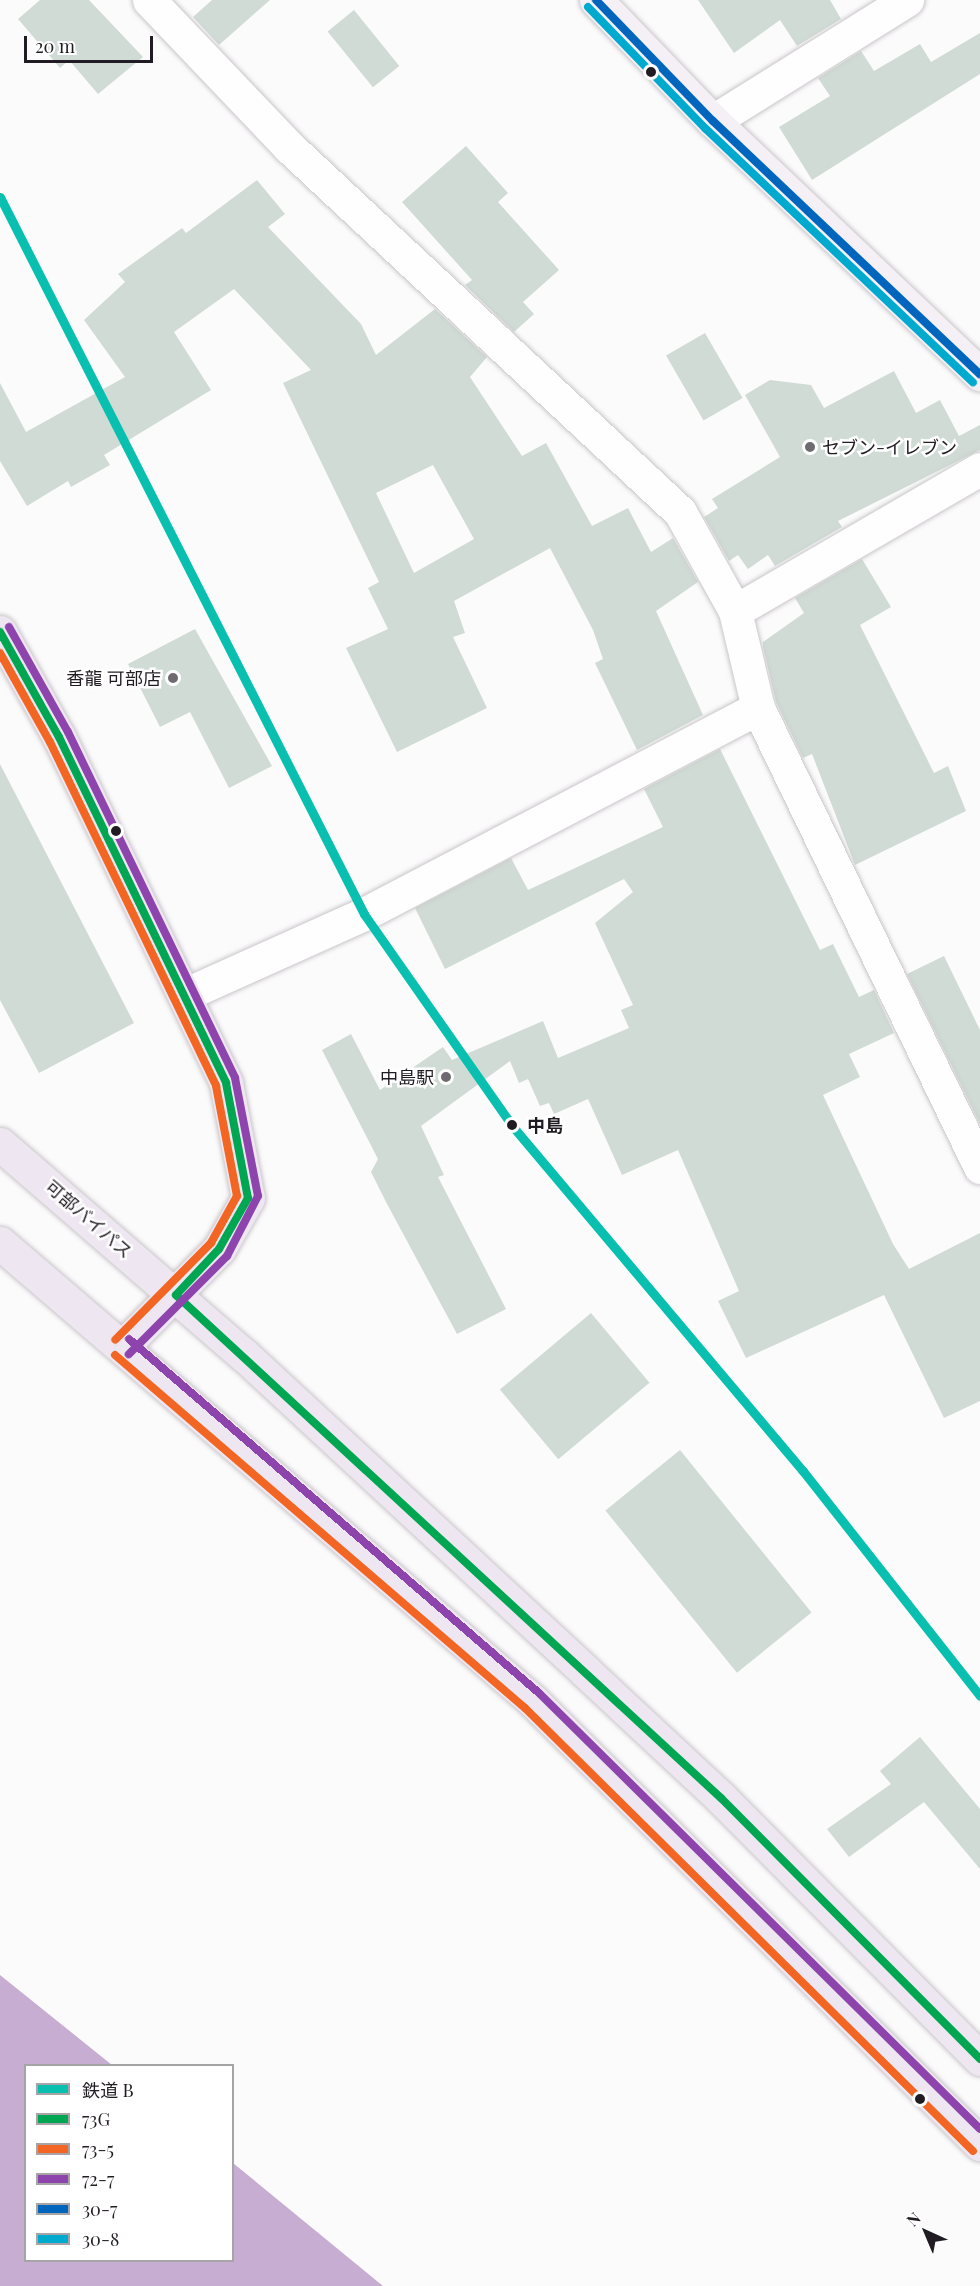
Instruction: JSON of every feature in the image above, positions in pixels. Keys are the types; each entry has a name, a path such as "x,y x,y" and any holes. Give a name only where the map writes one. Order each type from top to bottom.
{"highway":[{"path":"0,632 186,994 226,1083 248,1198 219,1249 122,1347"},
{"name":"可部バイパス","path":"0,1144 176,1295 721,1798 980,2059"},
{"path":"0,1243 532,1700 980,2144"}],"main road":[{"path":"596,0 713,121 980,374"}],"street":[{"path":"149,0 288,146 680,512 735,611 758,708 980,1167"},
{"path":"713,121 907,0"},
{"path":"735,611 980,469"},
{"path":"186,994 364,914 758,708"}],"shaded area":[{"path":"0,1975 111,2064 24,2064 24,2262 234,2262 234,2164 383,2286 0,2286"}],"building":[{"path":"40,0 89,0 143,57 98,94 69,60 60,68 18,19"},
{"path":"212,0 270,0 219,45 193,17"},
{"path":"698,0 830,0 841,19 797,46 780,20 734,53"},
{"path":"354,10 399,66 373,87 328,31"},
{"path":"980,33 980,74 812,180 779,127 830,96 818,78 861,51 874,71 920,44 931,62"},
{"path":"466,146 508,193 498,202 559,270 523,302 534,314 514,332 465,285 472,280 402,202"},
{"path":"257,180 285,214 268,227 361,324 376,355 435,309 487,357 470,377 522,456 546,443 592,526 628,508 651,552 673,538 698,582 656,611 703,715 637,750 595,663 603,659 593,630 550,548 454,601 465,633 453,637 487,708 397,752 346,648 388,629 368,588 379,582 283,383 311,370 234,289 174,332 211,390 104,455 110,465 71,487 68,481 27,506 0,461 0,383 26,432 125,377 84,320 125,282 118,274 182,228 186,233","holes":["433,465 474,539 414,573 376,493"]},
{"path":"705,333 742,398 704,420 666,356"},
{"path":"894,371 916,413 940,400 959,436 980,425 980,450 838,521 842,527 775,566 768,555 748,569 738,555 729,561 704,517 718,508 712,499 780,457 745,395 770,380 811,385 824,408"},
{"path":"862,559 891,607 860,625 934,773 948,766 966,811 855,865 812,754 803,758 776,702 763,642 804,613 795,598"},
{"path":"195,629 272,766 229,788 190,712 160,727 128,664"},
{"path":"720,749 820,950 833,944 859,997 874,990 894,1033 849,1054 860,1077 823,1095 893,1244 909,1269 980,1233 980,1401 944,1418 884,1295 746,1358 718,1301 739,1291 678,1150 622,1175 588,1099 554,1114 549,1103 540,1106 528,1079 519,1083 510,1061 421,1126 444,1175 438,1177 506,1309 457,1334 371,1172 378,1159 322,1050 351,1034 380,1090 443,1047 452,1060 543,1021 558,1058 629,1028 621,1010 633,1005 595,923 633,892 624,879 445,969 415,908 511,858 528,890 663,827 644,789"},
{"path":"0,764 134,1023 39,1073 0,1000"},
{"path":"944,956 980,1030 980,1124 907,974"},
{"path":"591,1313 649,1383 558,1459 500,1389"},
{"path":"680,1450 812,1612 737,1673 605,1510"},
{"path":"920,1737 980,1809 980,1869 924,1802 849,1857 827,1829 891,1784 880,1771"}],"rail line":[{"name":"B","path":"0,197 364,914 514,1128 803,1471 980,1696"}],"transit line":[{"name":"30-7","path":"596,0 713,121 980,374"},
{"name":"30-8","path":"588,7 706,129 973,382"},
{"name":"72-7","path":"9,627 68,732 235,1078 258,1196 227,1256 129,1354"},
{"name":"73G","path":"0,632 59,737 226,1083 248,1198 219,1249 176,1295"},
{"name":"73-5","path":"0,653 50,742 216,1086 237,1196 211,1243 115,1340"},
{"name":"73G","path":"176,1295 721,1798 980,2059"},
{"name":"72-7","path":"129,1339 539,1693 980,2129"},
{"name":"73-5","path":"115,1355 525,1708 973,2151"}],"place":[{"name":"セブン-イレブン","path":"810,447"},
{"name":"香龍 可部店","path":"173,678"},
{"name":"中島駅","path":"446,1077"},
{"name":"中島","path":"512,1125"}]}
